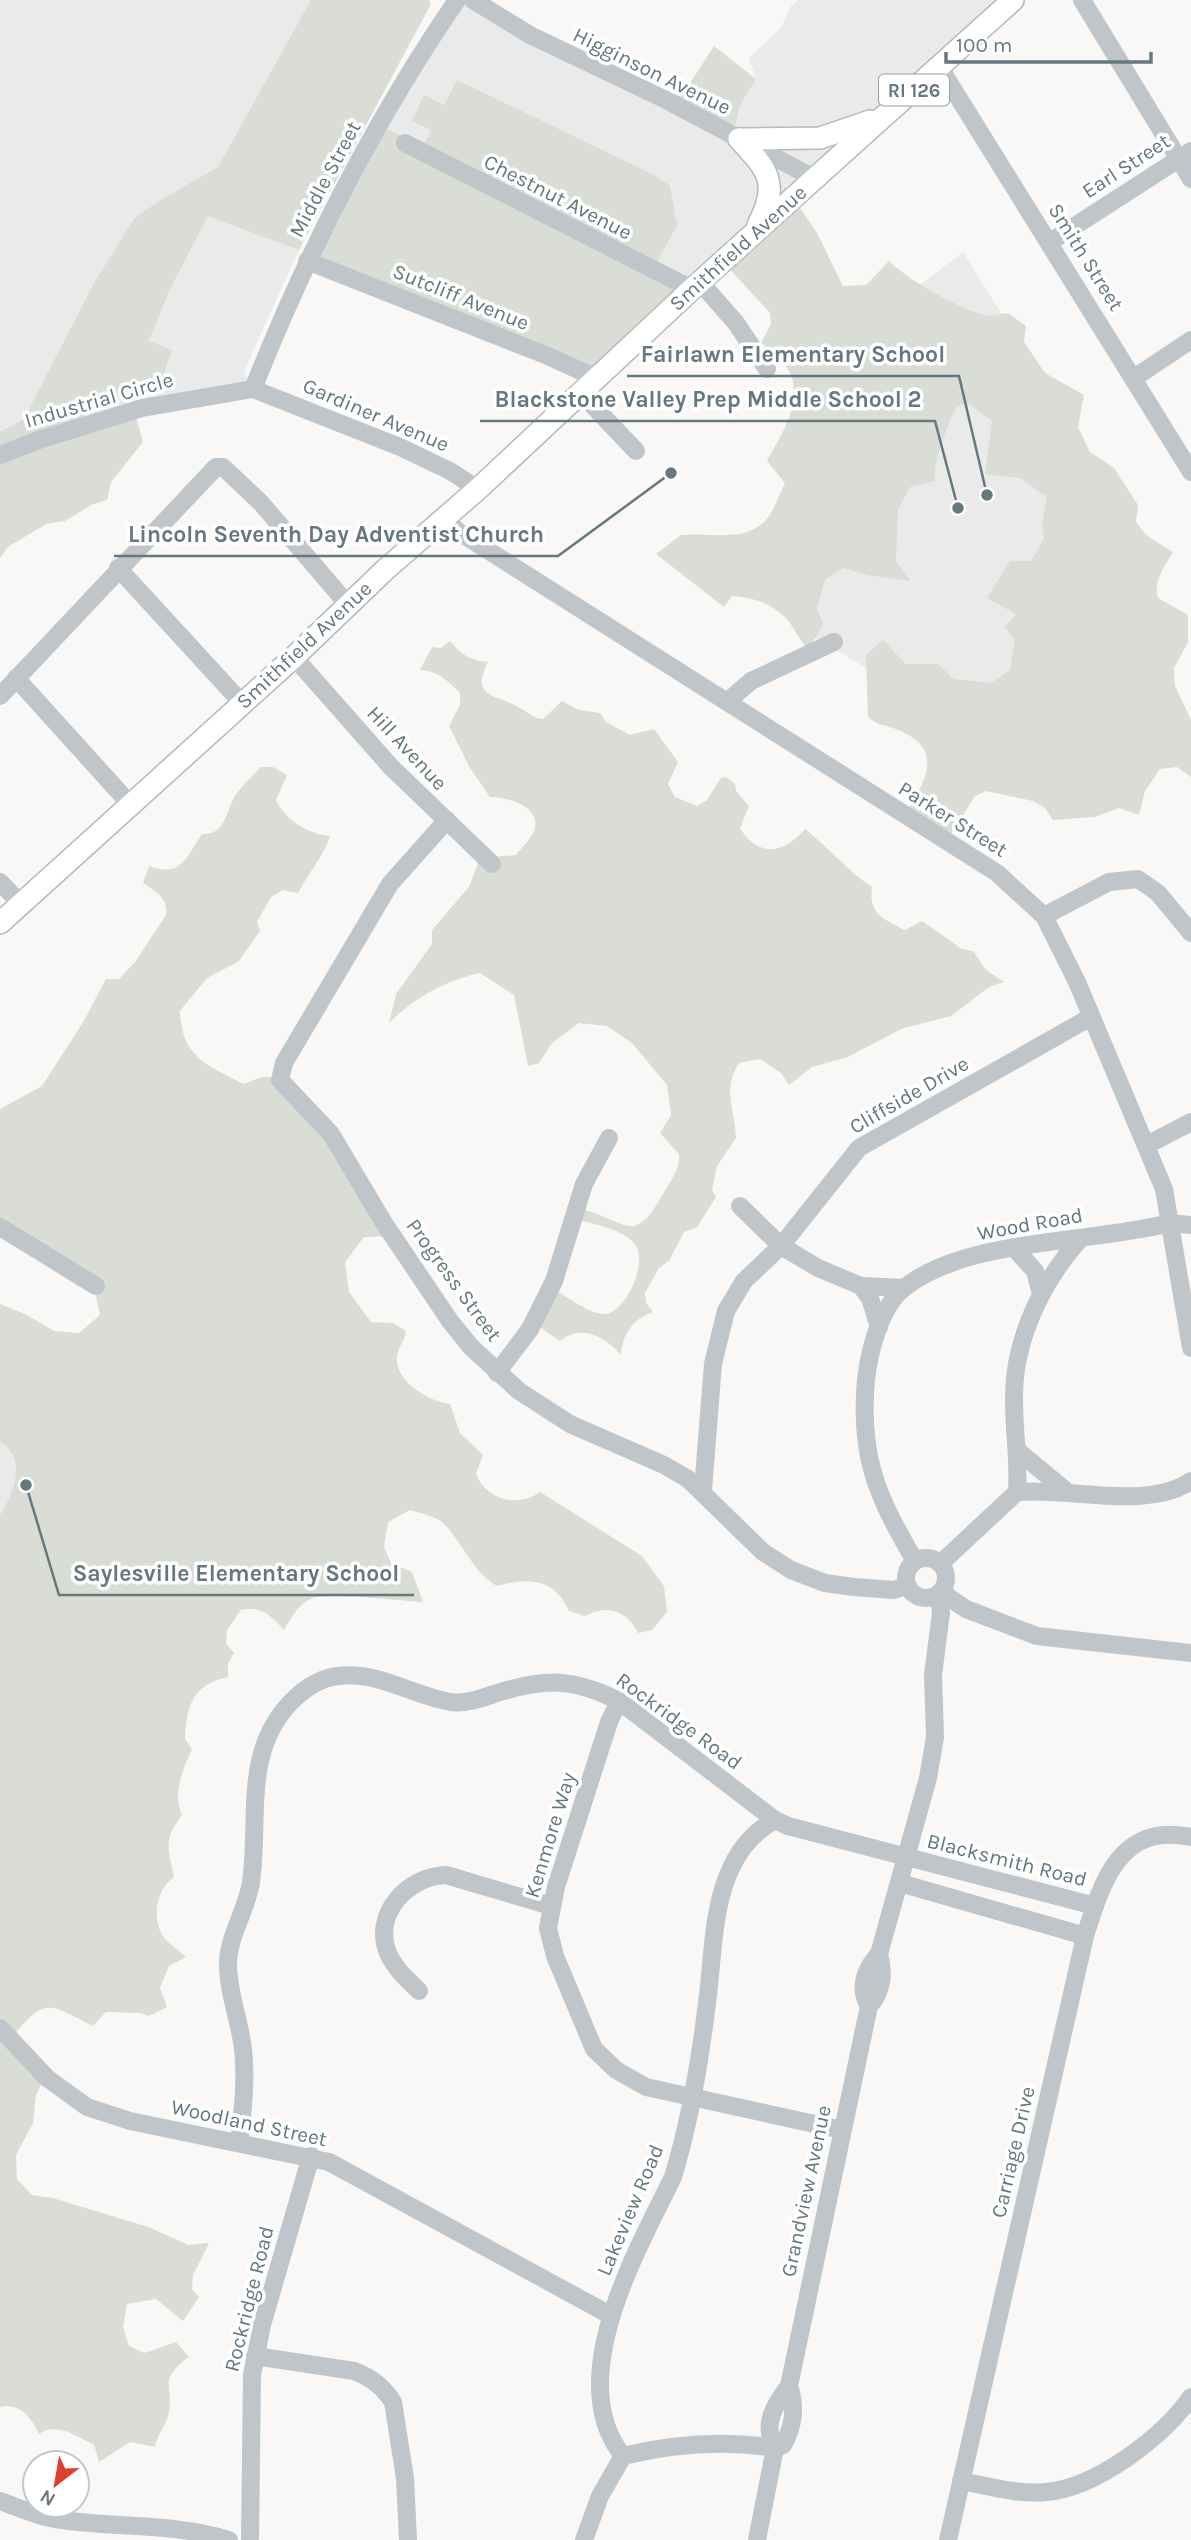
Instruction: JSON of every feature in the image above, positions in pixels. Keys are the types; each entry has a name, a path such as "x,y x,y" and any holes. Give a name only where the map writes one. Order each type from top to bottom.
{"main road":[{"name":"Smithfield Avenue","path":"0,923 478,489 814,178 1013,0"},
{"path":"739,139 820,138 855,128 888,113"},
{"path":"739,139 758,159 770,181 766,207 751,236"}],"street":[{"name":"Middle Street","path":"253,389 307,261 420,54 457,0"},
{"name":"Higginson Avenue","path":"473,0 530,35 664,99 814,178"},
{"path":"1082,0 1185,155 1191,179"},
{"name":"Smith Street","path":"940,68 1191,472"},
{"name":"Chestnut Avenue","path":"405,143 696,286"},
{"name":"Earl Street","path":"1050,242 1185,155"},
{"name":"Sutcliff Avenue","path":"307,261 548,356 596,378"},
{"path":"696,286 736,323 767,369"},
{"path":"1134,378 1191,340"},
{"name":"Industrial Circle","path":"0,455 59,433 142,408 253,389"},
{"name":"Gardiner Avenue","path":"253,389 400,447 450,471 478,489"},
{"path":"580,393 636,451"},
{"path":"0,696 212,468 220,466 261,503 349,606"},
{"name":"Parker Street","path":"444,519 459,532 997,873 1044,916 1066,957 1164,1189 1191,1348"},
{"path":"118,568 242,703"},
{"path":"727,702 751,681 834,642"},
{"name":"Hill Avenue","path":"294,657 391,767 492,864"},
{"path":"16,678 130,804"},
{"name":"Progress Street","path":"447,820 390,884 284,1063 280,1080 331,1134 390,1233 450,1321 497,1373 570,1424 664,1465 703,1490 763,1552 791,1570 825,1583 894,1590 906,1586"},
{"path":"1044,916 1109,882 1138,879 1158,893 1191,933"},
{"path":"0,882 21,904"},
{"name":"Cliffside Drive","path":"703,1490 710,1384 726,1311 744,1281 781,1246 859,1147 1091,1017"},
{"path":"1147,1145 1191,1122"},
{"path":"497,1373 530,1329 554,1281 584,1184 609,1138"},
{"path":"740,1206 781,1246 818,1268 861,1286 903,1288 879,1328 867,1370 865,1396 868,1457 875,1487 915,1561"},
{"name":"Wood Road","path":"903,1288 950,1263 1014,1249 1170,1223 1191,1225"},
{"path":"0,1227 96,1286"},
{"path":"1017,1492 1019,1452 1013,1398 1017,1371 1041,1294 1065,1256 1081,1238"},
{"path":"1014,1249 1035,1271 1041,1294"},
{"path":"861,1286 870,1298 879,1328"},
{"path":"1019,1452 1065,1490"},
{"path":"941,1563 1017,1492 1065,1490 1148,1495 1180,1488 1191,1481"},
{"path":"925,1557 941,1563 946,1579 940,1593 929,1598 915,1595 906,1586 907,1572 915,1561 925,1557"},
{"path":"940,1593 966,1609 1037,1636 1191,1653"},
{"name":"Grandview Avenue","path":"757,2540 775,2448 769,2434 771,2416 789,2386 869,2006 875,2000 881,1984 879,1954 926,1789 935,1737 933,1675 940,1593"},
{"name":"Rockridge Road","path":"239,2143 242,2044 230,1991 228,1959 251,1882 254,1786 266,1743 279,1715 304,1689 335,1676 354,1675 436,1699 461,1703 549,1682 576,1683 619,1701 775,1820 788,1826 907,1858"},
{"name":"Kenmore Way","path":"619,1701 609,1722 551,1906 549,1939 594,2049 631,2080 692,2099 842,2130"},
{"name":"Lakeview Road","path":"623,2456 606,2429 602,2406 610,2315 673,2177 692,2099 724,1889 739,1851 753,1835 775,1820"},
{"name":"Carriage Drive","path":"948,2540 1085,1936 1095,1906 1110,1868 1126,1851 1153,1836 1191,1837"},
{"name":"Blacksmith Road","path":"907,1858 1095,1906"},
{"path":"419,1991 394,1965 383,1933 392,1908 412,1883 432,1875 446,1875 551,1906"},
{"path":"900,1883 1085,1936"},
{"name":"Woodland Street","path":"0,2028 47,2078 87,2107 113,2118 311,2156 363,2178 610,2315"},
{"name":"Rockridge Road","path":"250,2540 250,2409 255,2356 311,2156"},
{"path":"255,2356 354,2371 368,2376 386,2392 393,2402 404,2468 408,2540"},
{"path":"961,2481 1033,2493 1072,2487 1100,2475 1132,2452 1166,2426 1191,2397"},
{"path":"584,2540 600,2496 623,2456 697,2445 751,2444 775,2448"},
{"path":"0,2501 61,2520 140,2524 187,2530 229,2540"}],"shaded area":[{"path":"0,0 429,0 301,245 244,371 253,389 222,390 0,454"},
{"path":"311,0 429,0 431,4 299,250 208,216 169,291 149,341 172,350 157,392 133,394 95,403 82,421 134,409 143,442 111,482 107,500 91,505 65,521 46,524 8,547 0,558 0,432 24,419 94,283 134,219 159,201 218,167"},
{"path":"456,0 476,0 734,132 740,105 756,79 749,58 781,28 791,6 798,0 1013,0 798,181 785,186 776,203 697,284 657,262 679,224 452,92 423,146 381,126"},
{"path":"714,46 756,79 740,105 733,136 664,99 685,91"},
{"path":"457,80 654,175 670,186 676,221 679,223 657,262 697,285 596,378 307,261 381,126 423,146 431,130 412,121 424,95 444,105"},
{"path":"785,186 817,233 843,286 866,285 889,261 909,277 949,301 986,315 1008,313 1026,326 1024,342 1045,373 1084,395 1078,427 1090,452 1114,468 1138,505 1136,522 1147,536 1173,552 1161,574 1157,591 1158,598 1188,615 1188,642 1174,668 1175,686 1191,720 1191,777 1177,767 1160,769 1145,791 1139,815 1119,808 1095,817 1053,820 1045,808 1033,801 986,791 975,796 949,837 907,812 925,777 927,756 922,746 913,738 868,717 866,655 883,640 906,664 938,664 954,679 991,683 1010,670 1015,640 1005,627 1016,614 987,598 1010,561 1031,561 1044,539 1042,524 1047,497 1020,478 985,474 992,421 967,403 957,406 949,422 938,454 935,481 910,487 898,509 896,562 911,581 867,575 844,568 825,579 817,609 823,624 809,649 788,621 767,604 732,596 724,607 656,554 681,535 736,534 757,528 771,513 785,483 767,461 791,413 793,384 788,370 778,356 761,343 771,324 770,313 724,263 776,203"},
{"path":"963,252 1162,572 1039,769 790,623 801,376"},
{"path":"450,641 466,656 488,662 482,682 488,693 536,717 543,719 562,701 579,710 600,713 606,722 630,735 654,729 678,762 668,784 675,797 697,806 707,800 721,778 726,777 735,784 736,791 749,806 740,828 755,844 763,848 780,848 789,844 805,829 872,887 872,904 884,919 905,930 922,921 962,949 973,951 986,970 1004,982 989,987 951,1016 901,1029 848,1057 812,1067 789,1085 781,1073 760,1059 739,1063 730,1090 736,1138 717,1166 712,1190 716,1197 697,1227 684,1232 669,1261 659,1268 645,1293 646,1303 653,1312 640,1318 630,1328 621,1355 607,1342 592,1334 576,1333 560,1341 534,1323 557,1291 600,1314 614,1311 628,1295 639,1261 634,1243 614,1230 574,1219 578,1208 628,1226 644,1221 653,1211 674,1175 679,1160 679,1154 660,1133 671,1115 667,1085 632,1043 607,1026 579,1023 552,1043 539,1063 528,1066 514,995 480,973 431,991 389,1023 396,994 432,944 432,930 469,887 480,858 516,855 535,827 535,819 527,808 512,801 490,797 470,768 449,726 460,705 460,693 437,675 420,670 432,647 441,648"},
{"path":"260,767 273,767 287,775 276,800 291,820 306,829 330,836 324,851 298,893 283,890 271,897 257,922 260,931 238,962 207,978 180,1011 185,1039 198,1058 207,1065 243,1084 262,1077 282,1076 396,1236 364,1237 345,1262 349,1292 371,1322 393,1323 406,1331 397,1357 401,1374 423,1394 450,1404 460,1433 483,1455 476,1474 481,1483 487,1490 504,1499 522,1500 540,1492 642,1556 664,1586 667,1612 652,1630 638,1633 628,1619 615,1611 601,1610 585,1616 569,1611 556,1592 539,1583 519,1581 497,1586 474,1565 442,1522 410,1510 388,1522 384,1547 391,1563 412,1572 423,1602 322,1596 304,1603 284,1630 260,1610 248,1609 241,1610 227,1630 226,1643 234,1653 228,1664 228,1677 206,1685 199,1691 190,1707 185,1739 192,1749 178,1790 182,1815 172,1831 169,1844 174,1877 164,1888 158,1902 157,1918 161,1933 186,1957 169,1966 160,1988 167,2007 149,2016 140,2013 106,2012 93,2026 57,2009 41,2009 13,2036 47,2073 36,2095 33,2123 16,2155 17,2179 32,2195 53,2198 148,2227 189,2245 209,2243 193,2275 192,2289 199,2297 183,2321 156,2299 127,2304 123,2327 129,2346 144,2353 176,2342 189,2357 172,2372 168,2416 155,2447 130,2442 99,2462 94,2445 60,2430 53,2429 39,2434 29,2418 19,2409 0,2407 0,1515 14,1486 16,1467 14,1457 0,1441 0,1304 27,1315 54,1331 79,1333 100,1315 93,1282 0,1225 0,1109 42,1086 82,1024 106,979 119,979 135,962 166,915 163,899 143,883 149,866 169,869 182,864 202,834 210,834 220,827 237,793"},
{"path":"0,1426 51,1475 0,1528"}],"place":[{"name":"Lincoln Seventh Day Adventist Church","path":"671,473"},
{"name":"Fairlawn Elementary School","path":"987,495"},
{"name":"Blackstone Valley Prep Middle School 2","path":"958,508"},
{"name":"Saylesville Elementary School","path":"26,1485"}]}
